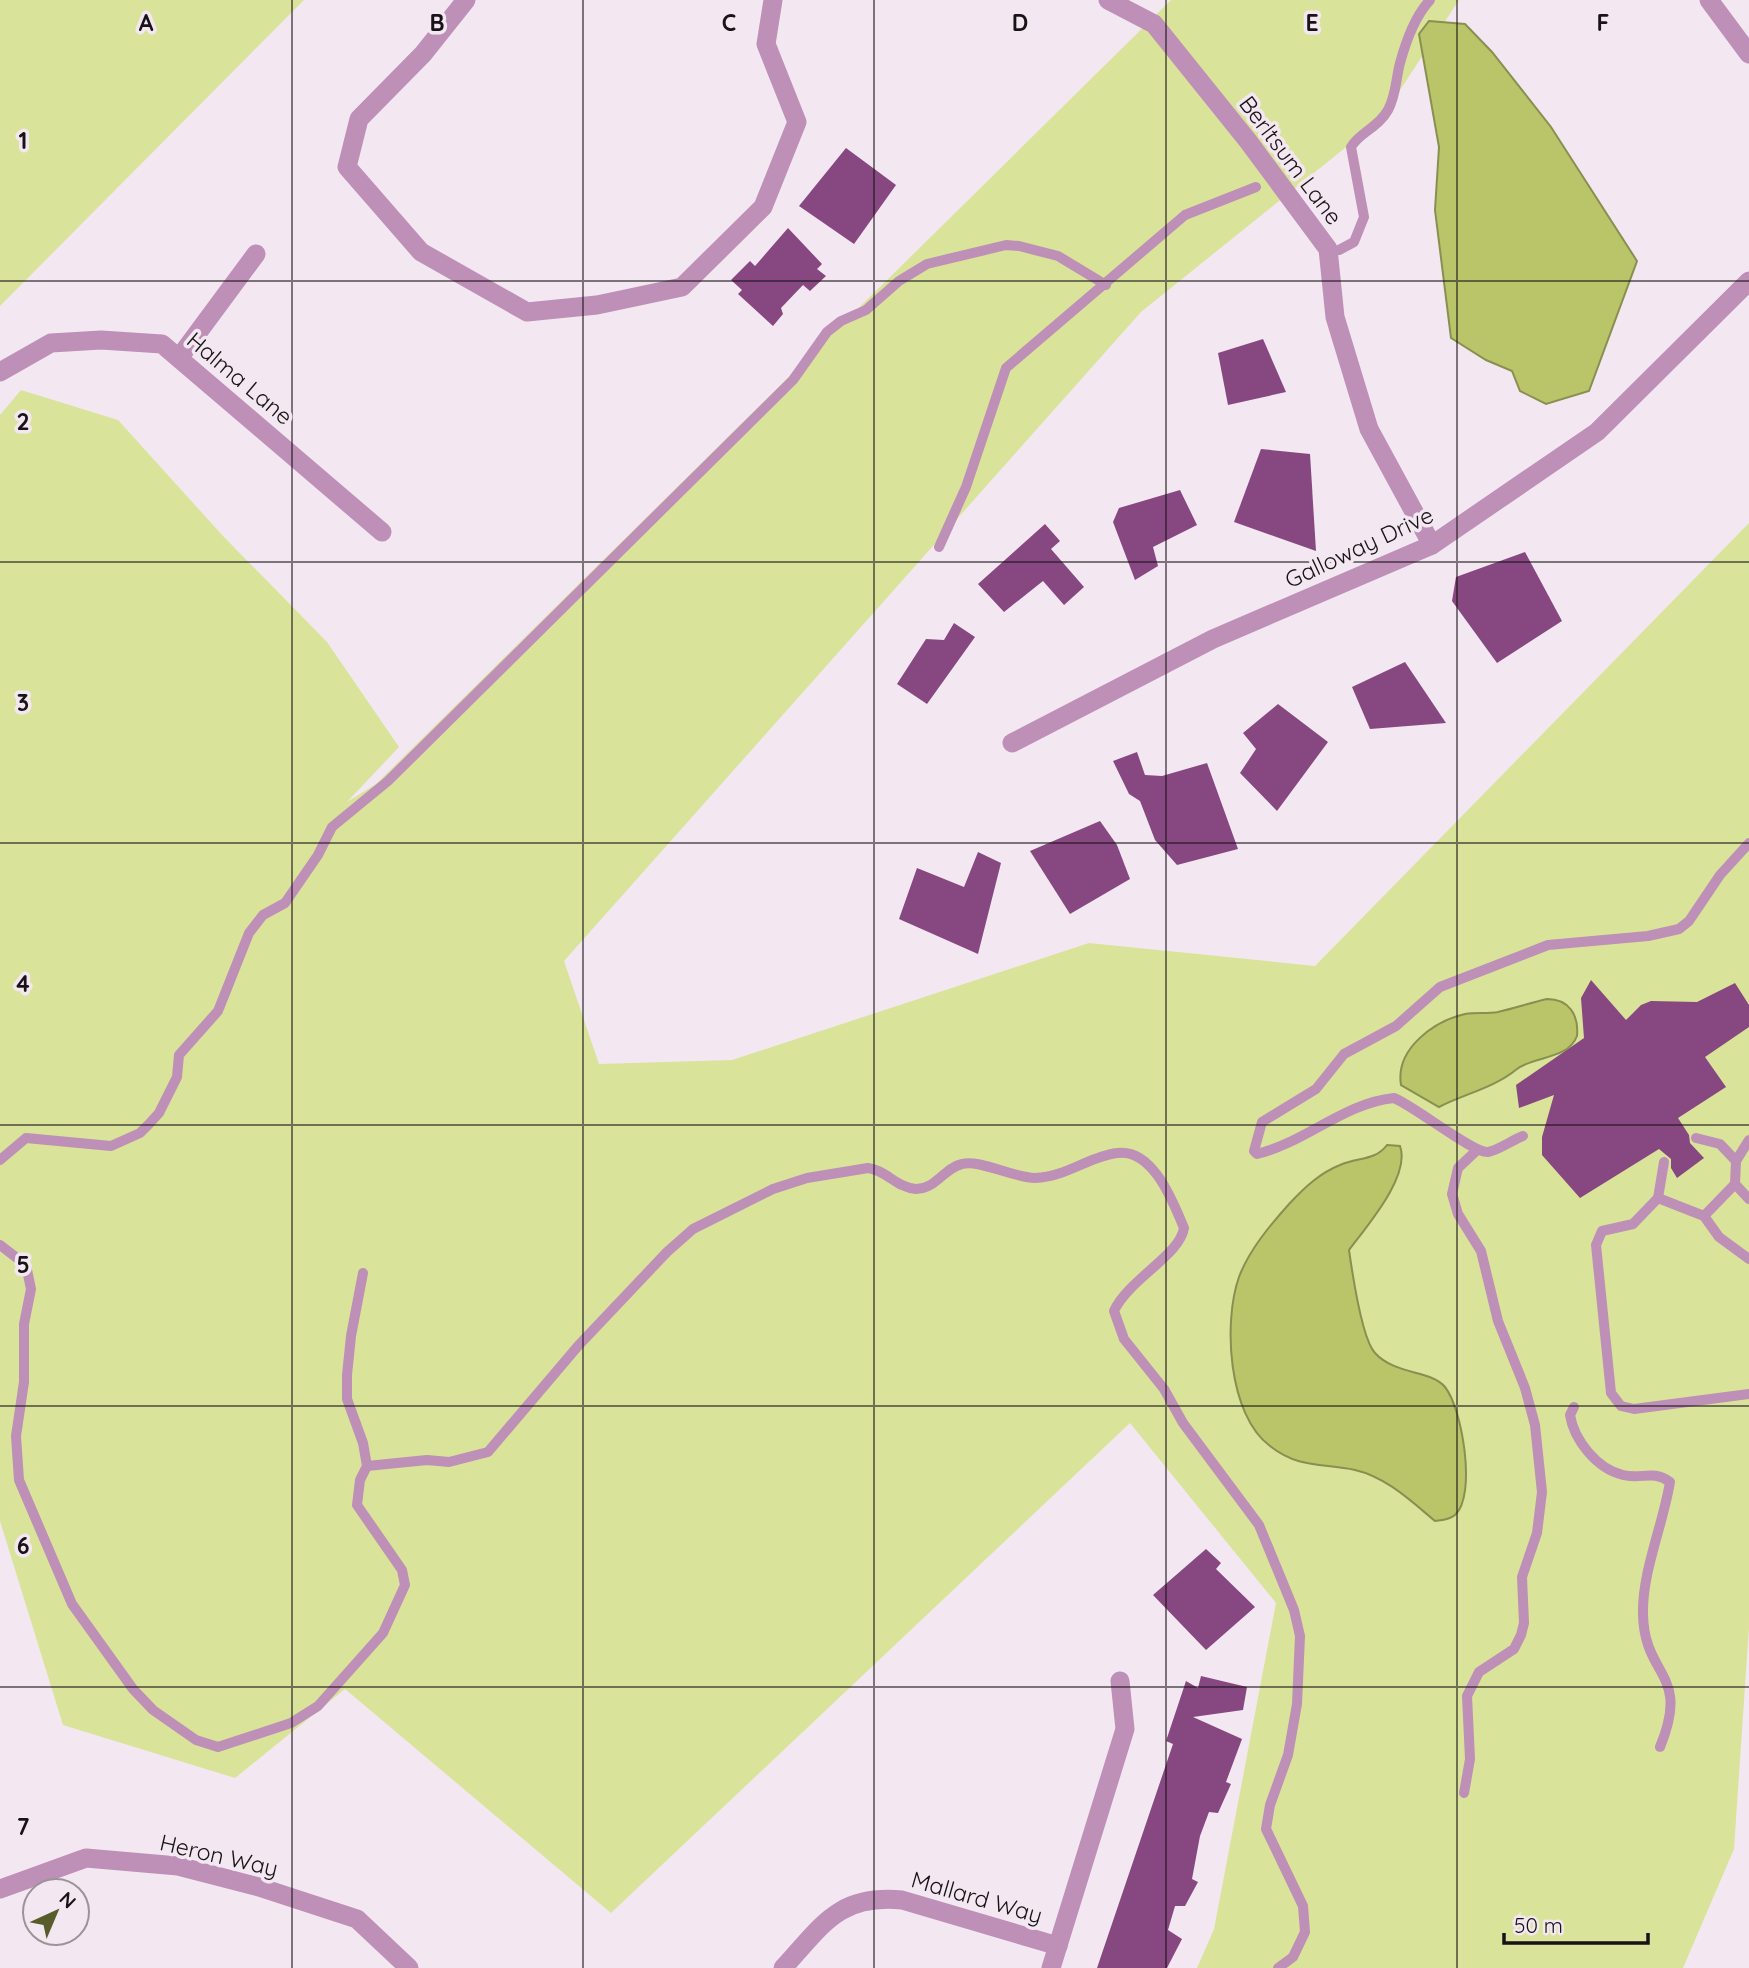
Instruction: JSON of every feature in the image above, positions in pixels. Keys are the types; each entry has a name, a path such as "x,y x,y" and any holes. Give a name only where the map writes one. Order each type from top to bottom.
{"street":[{"path":"466,0 423,54 359,119 347,167 421,252 527,312 597,305 682,287 763,207 797,122 766,44 773,0"},
{"name":"Berltsum Lane","path":"1108,0 1154,24 1248,141 1328,249 1335,317 1369,429 1432,545"},
{"path":"1709,0 1749,54"},
{"path":"179,358 256,254"},
{"name":"Galloway Drive","path":"1012,743 1213,639 1432,545 1597,432 1749,281"},
{"name":"Halma Lane","path":"0,372 51,344 101,340 162,344 382,532"},
{"path":"1051,1968 1125,1729 1120,1681"},
{"name":"Heron Way","path":"0,1889 86,1858 178,1866 259,1887 356,1919 410,1968"},
{"name":"Mallard Way","path":"783,1968 838,1909 875,1897 902,1900 1058,1946"}],"lane":[{"path":"1339,250 1354,242 1364,218 1350,147 1355,140 1380,122 1390,107 1400,63 1413,26 1420,10 1430,0"},
{"path":"939,547 966,487 1006,368 1185,215 1256,187"},
{"path":"0,1160 26,1139 111,1146 140,1133 159,1113 177,1077 179,1055 218,1011 249,933 263,915 285,903 318,855 332,827 388,781 785,387 819,340 841,321 866,310 898,281 927,264 1006,245 1058,256 1106,285"},
{"path":"1523,1136 1490,1152 1476,1151 1427,1115 1394,1098 1354,1109 1283,1147 1257,1154 1254,1151 1262,1122 1266,1118 1309,1094 1344,1054 1396,1026 1440,987 1548,945 1648,936 1679,929 1689,920 1720,875 1749,843"},
{"path":"1696,1138 1720,1144 1736,1161"},
{"path":"1704,1216 1735,1184 1736,1161 1749,1140"},
{"path":"1465,1793 1470,1759 1467,1696 1479,1672 1514,1649 1521,1635 1524,1623 1522,1577 1537,1533 1542,1492 1535,1425 1525,1388 1498,1321 1481,1251 1458,1214 1452,1194 1458,1168 1476,1151"},
{"path":"367,1466 427,1460 449,1462 488,1452 578,1346 683,1237 719,1214 774,1189 807,1178 868,1168 877,1169 901,1185 918,1189 932,1185 952,1167 965,1162 1034,1178 1054,1176 1117,1153 1134,1155 1156,1173 1184,1228 1183,1236 1126,1289 1114,1311 1116,1319 1124,1339 1164,1389 1184,1423 1259,1525 1294,1610 1300,1636 1297,1704 1288,1755 1270,1805 1266,1829 1300,1899 1305,1932 1293,1957 1278,1968"},
{"path":"1664,1162 1658,1198 1633,1223 1602,1231 1595,1245 1611,1393 1621,1406 1634,1409 1749,1394"},
{"path":"1735,1184 1749,1199"},
{"path":"1658,1198 1704,1216 1719,1237 1749,1259"},
{"path":"0,1245 26,1265 31,1289 24,1324 24,1382 16,1426 15,1457 19,1480 72,1604 133,1689 153,1710 196,1740 218,1747 291,1723 318,1706 383,1633 405,1585 402,1570 357,1505 360,1480 367,1466 363,1443 347,1399 351,1336 363,1273"},
{"path":"1574,1407 1570,1415 1575,1434 1609,1470 1623,1476 1661,1475 1670,1482 1656,1550 1646,1574 1643,1604 1646,1641 1669,1685 1673,1701 1670,1724 1660,1747"}],"shaded area":[{"path":"0,0 304,0 0,306"},
{"path":"1171,0 1459,0 1381,119 1141,312 564,961 599,1064 732,1060 1089,943 1315,966 1749,523 1749,1627 1734,1849 1683,1968 1197,1968 1214,1929 1276,1603 1130,1423 611,1913 345,1689 235,1778 63,1725 0,1521 0,415 21,390 118,420 223,536 327,642 399,747 347,802 376,784"},
{"path":"1429,21 1465,24 1492,52 1551,127 1637,261 1589,391 1546,404 1520,391 1512,371 1486,360 1451,338 1435,210 1439,147 1419,34"},
{"path":"1547,999 1567,1005 1576,1021 1577,1036 1572,1044 1558,1054 1524,1065 1499,1081 1439,1107 1401,1085 1404,1060 1410,1049 1441,1023 1465,1014 1498,1012"},
{"path":"1387,1145 1400,1146 1402,1158 1399,1172 1385,1201 1349,1250 1350,1260 1362,1320 1375,1353 1392,1365 1439,1382 1445,1387 1457,1413 1465,1451 1465,1490 1462,1505 1455,1515 1443,1520 1435,1521 1398,1491 1366,1473 1301,1462 1270,1446 1256,1432 1245,1413 1233,1367 1231,1318 1234,1296 1243,1267 1261,1238 1290,1203 1319,1176 1347,1162 1377,1154"}],"building":[{"path":"846,148 896,185 854,244 799,206"},
{"path":"788,228 822,264 817,269 826,276 810,291 803,285 781,308 783,314 773,326 738,294 742,290 731,280 750,261 755,266"},
{"path":"1263,339 1286,392 1228,405 1218,353"},
{"path":"1261,449 1310,454 1316,551 1234,522"},
{"path":"1180,490 1197,525 1153,547 1158,566 1135,580 1113,522 1119,508"},
{"path":"1045,524 1060,541 1051,549 1084,587 1064,605 1043,581 1004,612 978,584"},
{"path":"1525,552 1562,621 1497,663 1452,601 1456,577"},
{"path":"954,623 975,637 927,704 897,684 926,639 944,640"},
{"path":"1405,662 1446,723 1370,729 1352,687"},
{"path":"1278,704 1328,742 1277,811 1240,773 1256,749 1243,733"},
{"path":"1137,752 1145,775 1162,776 1207,763 1238,849 1177,865 1155,840 1140,801 1129,794 1113,761"},
{"path":"1100,821 1117,845 1130,879 1070,914 1030,851"},
{"path":"978,852 1001,863 978,954 899,919 917,868 964,887"},
{"path":"1591,980 1626,1020 1641,1005 1651,1001 1697,1002 1735,983 1749,1005 1749,1027 1705,1057 1726,1087 1678,1118 1689,1135 1690,1143 1704,1158 1677,1178 1671,1168 1671,1159 1659,1149 1580,1198 1542,1155 1542,1137 1554,1095 1519,1108 1516,1085 1584,1038 1581,998"},
{"path":"1206,1549 1221,1563 1216,1569 1255,1607 1206,1650 1153,1595"},
{"path":"1201,1676 1247,1687 1243,1710 1193,1717 1242,1739 1226,1782 1231,1784 1218,1813 1209,1812 1200,1836 1192,1879 1198,1882 1185,1906 1175,1906 1168,1930 1182,1939 1167,1968 1097,1968 1173,1744 1166,1741 1186,1681 1198,1688"}]}
